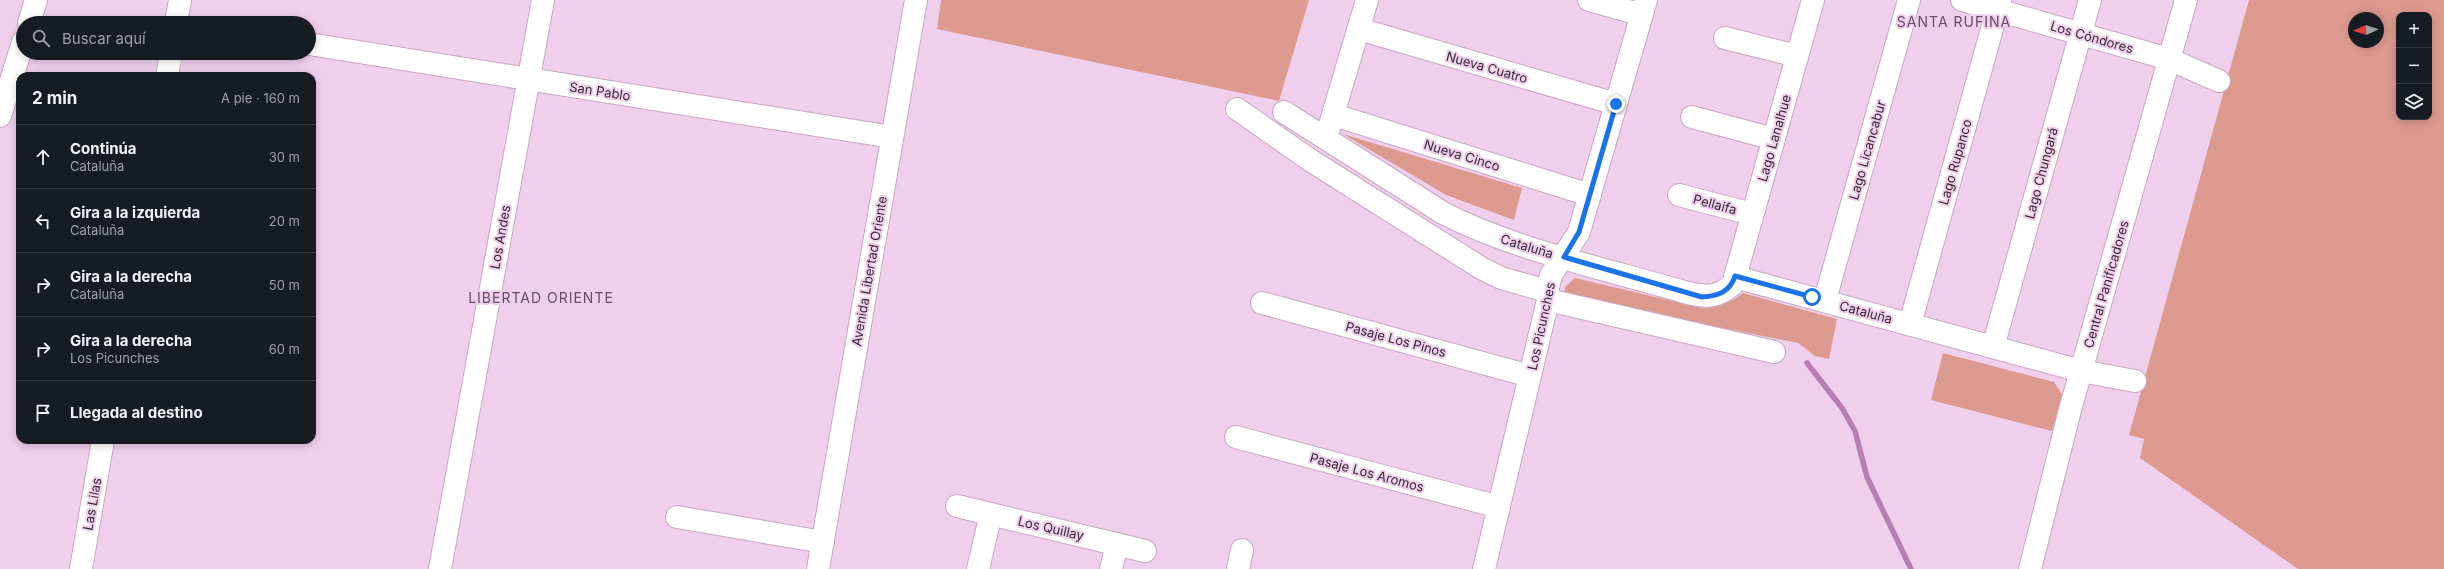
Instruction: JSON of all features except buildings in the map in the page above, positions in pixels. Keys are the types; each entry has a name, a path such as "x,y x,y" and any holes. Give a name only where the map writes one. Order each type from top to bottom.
{"street":[{"path":"31,16 36,0"},
{"path":"177,16 180,0"},
{"name":"Los Andes","path":"440,569 543,0"},
{"name":"Avenida Libertad Oriente","path":"818,569 916,0"},
{"path":"1310,160 1324,138 1334,115 1367,0"},
{"path":"1589,0 1644,7"},
{"name":"Lago Lanalhue","path":"1735,276 1813,0"},
{"name":"Lago Licancabur","path":"1824,300 1909,0"},
{"name":"Los Cóndores","path":"1962,0 1998,5 2080,34 2169,59 2219,81"},
{"name":"Lago Chungará","path":"1993,347 2090,0"},
{"name":"Central Panificadores","path":"2030,569 2081,371 2186,0"},
{"name":"Lago Rupanco","path":"1910,324 1998,5"},
{"name":"Los Picunches","path":"1484,569 1530,376 1551,275 1579,232 1644,7"},
{"name":"Nueva Cuatro","path":"1359,29 1616,104"},
{"path":"1725,38 1797,56"},
{"name":"San Pablo","path":"316,45 892,137"},
{"path":"0,114 17,60"},
{"path":"168,72 170,60"},
{"path":"1237,109 1310,160 1480,268 1501,278 1547,296 1774,352"},
{"name":"Cataluña","path":"1284,112 1443,213 1468,226 1564,257 1702,297 1716,296 1726,291 1732,284 1735,276 2081,371 2135,381"},
{"name":"Nueva Cinco","path":"1334,115 1590,195"},
{"path":"1692,117 1774,139"},
{"name":"Pellaifa","path":"1679,194 1752,214"},
{"name":"Pasaje Los Pinos","path":"1262,302 1530,376"},
{"name":"Pasaje Los Aromos","path":"1236,437 1499,507"},
{"name":"Las Lilas","path":"81,569 102,444"},
{"name":"Los Quillay","path":"957,506 1145,550"},
{"path":"978,569 991,514"},
{"path":"677,517 823,542"},
{"path":"1111,569 1117,544"}],"shaded area":[{"path":"941,0 1309,0 1279,101 937,29"},
{"path":"2249,0 2444,0 2444,569 2298,569 2140,458 2144,439 2129,435"},
{"path":"1343,134 1522,188 1514,220 1446,195"},
{"path":"1575,278 1702,308 1724,304 1743,293 1837,319 1829,359 1815,356 1798,343 1563,296 1566,286"},
{"path":"1943,353 2054,382 2062,394 2052,431 1931,400"}],"waterway":[{"path":"1807,363 1842,408 1855,431 1867,477 1911,569"}],"district":[{"name":"SANTA RUFINA","path":"1954,21"},
{"name":"LIBERTAD ORIENTE","path":"541,297"}],"route":[{"path":"1616,104 1579,232 1564,257 1702,297 1716,296 1726,291 1732,284 1735,276 1812,297"}]}
